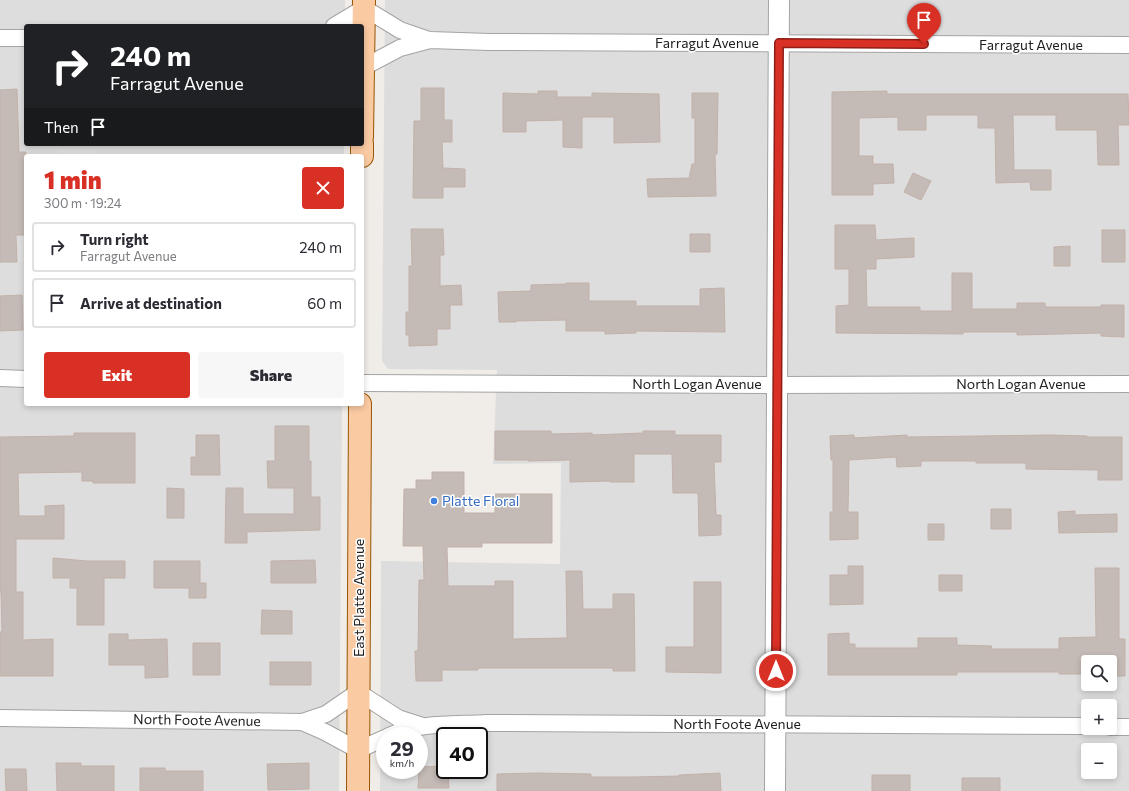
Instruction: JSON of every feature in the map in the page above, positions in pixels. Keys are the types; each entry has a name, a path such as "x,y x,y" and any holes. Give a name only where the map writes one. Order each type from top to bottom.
{"main road":[{"path":"364,4 364,24"},
{"name":"East Platte Avenue","path":"358,406 358,791"}],"street":[{"path":"775,791 779,0"},
{"path":"337,24 364,4 400,30 430,40"},
{"path":"0,38 24,38"},
{"name":"Farragut Avenue","path":"364,66 400,48 430,40 497,42 1129,45"},
{"path":"0,378 24,379"},
{"name":"North Logan Avenue","path":"364,383 776,385 1129,384"},
{"path":"302,722 326,714 358,692 398,718 424,726"},
{"name":"North Foote Avenue","path":"0,718 302,722 326,732 358,750"},
{"name":"North Foote Avenue","path":"420,727 487,723 1081,726"},
{"path":"1117,726 1129,727"},
{"path":"358,750 376,742"}],"shaded area":[{"path":"0,0 345,0 345,24 24,24 24,146 344,146 344,154 24,154 24,406 342,406 339,791 0,791"},
{"path":"385,0 1129,0 1129,791 380,791 380,779 428,779 428,727 380,727 381,561 560,564 561,463 493,464 497,370 388,369 382,361"},
{"path":"59,150 96,150 96,154 59,154"},
{"path":"19,238 24,238 24,262 19,262"}],"building":[{"path":"421,88 444,88 444,120 452,120 452,142 442,142 443,168 465,169 465,187 443,187 443,198 413,198 414,121 421,121"},
{"path":"17,89 19,152 26,152 26,154 24,154 24,235 16,235 17,262 0,262 0,90"},
{"path":"538,91 557,91 557,97 592,97 592,93 659,94 660,142 614,143 614,117 582,117 582,148 563,147 563,120 526,121 526,132 503,132 503,93 538,94"},
{"path":"887,91 887,94 1128,94 1129,125 1118,125 1119,165 1098,165 1097,130 1056,130 1056,115 1013,115 1014,170 1051,170 1051,190 1031,190 1030,182 996,183 995,128 978,128 978,115 926,115 926,130 898,130 898,117 859,118 859,156 873,156 873,164 893,164 894,183 873,184 873,195 832,195 832,92"},
{"path":"692,93 718,93 717,154 715,154 716,196 648,197 647,179 689,178 692,164 695,164 695,118 692,118"},
{"path":"913,173 931,181 921,200 904,192"},
{"path":"835,225 875,225 876,240 914,238 914,257 876,259 876,269 866,269 867,307 920,307 920,311 952,311 952,273 972,273 972,309 1017,309 1017,303 1045,303 1045,307 1101,307 1101,305 1124,305 1124,337 1101,336 1101,333 1017,335 1017,332 963,332 963,334 836,333 836,306 849,305 849,269 835,269"},
{"path":"411,229 443,229 444,255 440,255 440,286 461,285 462,305 450,305 450,329 437,329 437,345 409,346 409,335 406,335 406,312 409,312 409,266 412,266"},
{"path":"1102,230 1125,230 1125,262 1102,262"},
{"path":"690,234 710,234 710,252 690,252"},
{"path":"1070,246 1070,266 1054,266 1054,247"},
{"path":"589,283 589,301 636,301 636,306 700,306 700,289 724,288 725,332 636,331 636,333 605,334 605,331 566,331 566,320 499,322 498,292 531,291 531,285"},
{"path":"22,295 23,330 0,331 0,296"},
{"path":"275,426 309,426 311,497 320,497 320,530 247,532 247,543 225,543 226,488 243,488 243,514 294,514 294,488 268,488 267,461 275,461"},
{"path":"495,431 551,431 551,434 592,433 593,435 643,433 643,431 675,431 675,435 721,435 721,462 714,462 716,515 721,515 721,535 699,536 698,493 673,493 672,454 634,454 634,482 570,482 570,460 495,460"},
{"path":"74,433 135,433 135,483 93,483 93,481 82,481 82,472 18,473 19,516 45,516 45,506 64,505 64,539 16,539 16,592 23,592 23,640 53,639 53,676 0,676 0,632 2,632 0,592 0,437 74,436"},
{"path":"196,435 219,435 220,475 191,475 191,457 196,457"},
{"path":"854,435 854,438 907,435 907,437 1049,435 1122,437 1122,480 1098,480 1098,470 1026,469 1026,463 921,461 921,466 897,467 896,457 849,460 848,512 858,512 858,539 830,540 830,512 833,512 833,460 831,460 830,436"},
{"path":"432,472 464,472 464,513 495,513 495,494 552,494 552,543 482,543 482,547 447,547 448,586 495,586 495,581 513,581 513,639 567,638 566,571 582,571 583,609 613,609 613,594 634,594 635,671 613,671 613,668 478,668 478,670 442,670 442,681 416,681 415,651 418,651 419,580 424,580 423,546 403,546 404,489 416,489 416,480 432,480"},
{"path":"167,488 184,489 184,518 167,518"},
{"path":"991,509 1011,509 1011,529 991,529"},
{"path":"1075,511 1075,515 1117,514 1117,532 1059,533 1058,512"},
{"path":"928,524 944,524 944,540 928,540"},
{"path":"53,558 87,561 125,561 125,578 104,578 104,625 77,625 77,588 70,588 70,578 53,578"},
{"path":"315,560 316,583 271,583 271,561"},
{"path":"154,561 200,561 200,583 206,583 206,598 189,598 189,588 154,588"},
{"path":"848,566 863,566 863,604 830,605 830,575 848,575"},
{"path":"1095,568 1119,568 1119,639 1125,639 1125,676 1117,676 1117,655 1081,655 1081,674 1059,674 1059,672 957,672 957,675 828,675 828,634 849,633 849,644 855,644 855,648 918,648 918,638 957,638 957,645 992,646 991,649 1059,649 1059,638 1096,637"},
{"path":"939,575 962,575 962,591 939,591"},
{"path":"694,582 721,582 721,673 666,672 666,647 694,647"},
{"path":"262,610 292,611 292,634 261,634"},
{"path":"109,634 128,634 128,640 167,639 168,677 145,678 145,665 109,665"},
{"path":"193,643 220,643 220,675 193,675"},
{"path":"270,662 311,662 311,685 270,685"},
{"path":"56,763 81,763 81,766 114,766 114,791 57,791"},
{"path":"309,763 309,789 268,790 267,764"},
{"path":"436,766 436,779 448,779 449,788 418,788 418,779 428,779 428,767"},
{"path":"140,768 165,768 165,771 203,771 203,791 140,791"},
{"path":"5,769 26,769 27,791 6,791"},
{"path":"720,773 721,791 497,791 497,774 591,774 591,777 634,777"},
{"path":"872,775 910,775 910,791 872,791"},
{"path":"962,778 1000,778 1000,791 962,791"}],"place":[{"name":"Platte Floral","path":"434,501"}],"route":[{"path":"776,671 776,416 779,213 779,43 924,44"}]}
